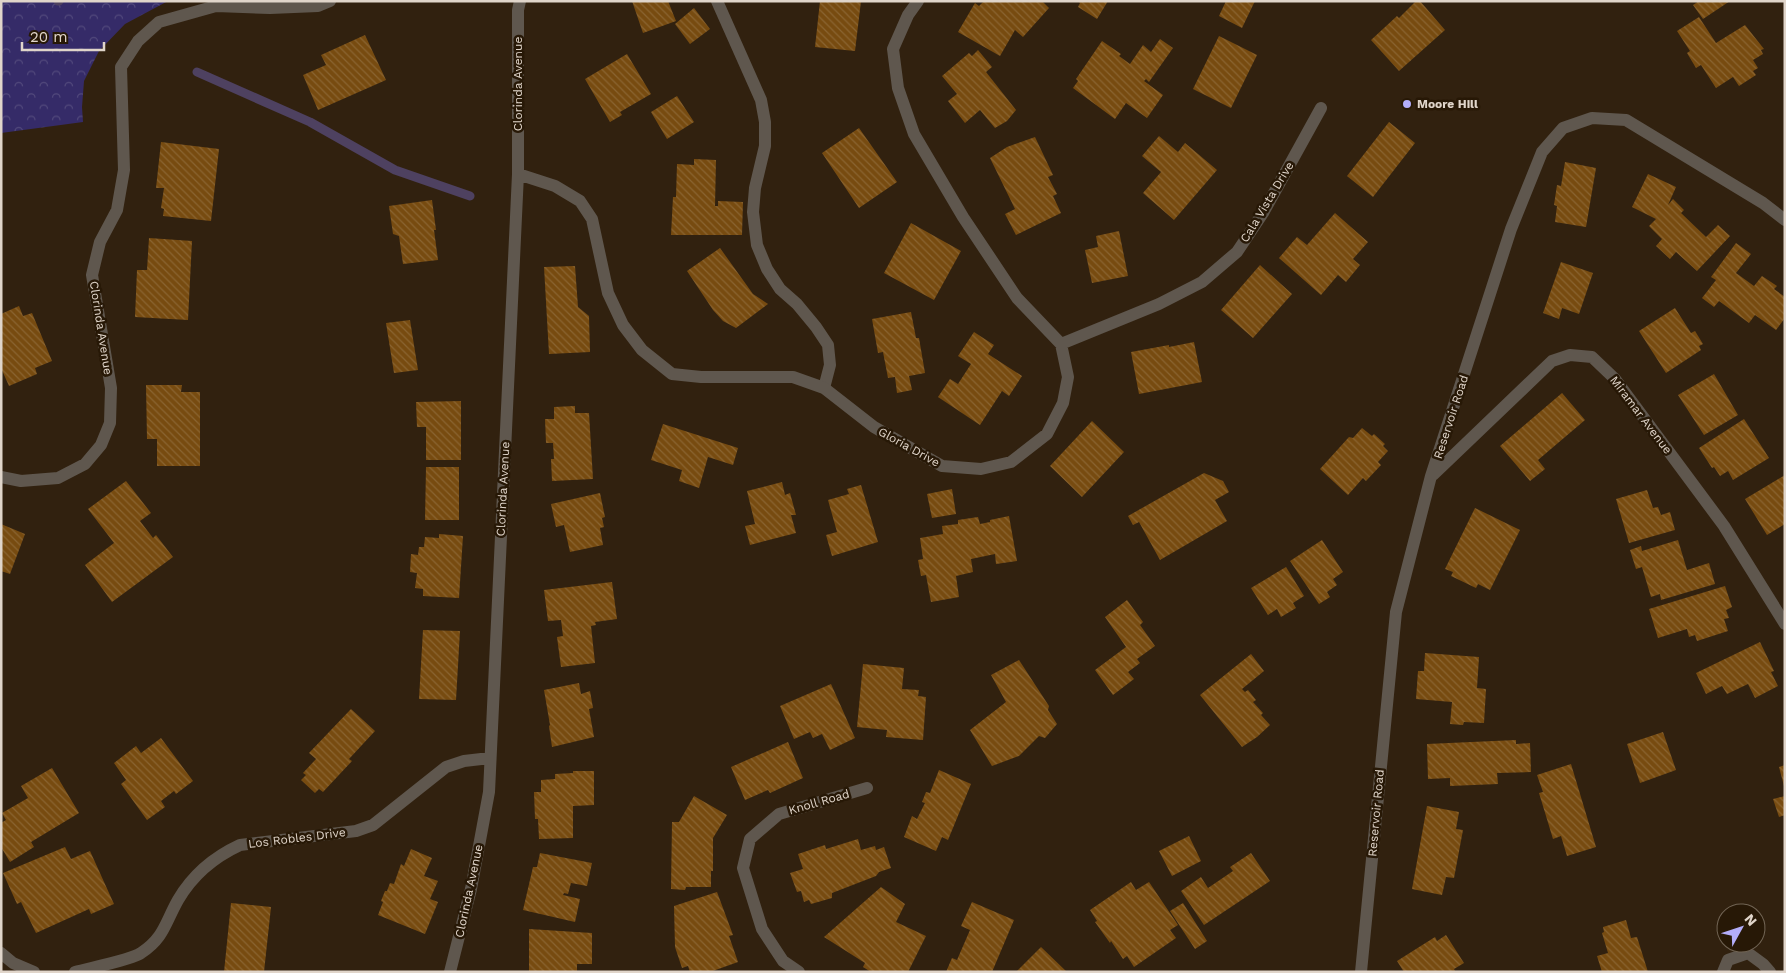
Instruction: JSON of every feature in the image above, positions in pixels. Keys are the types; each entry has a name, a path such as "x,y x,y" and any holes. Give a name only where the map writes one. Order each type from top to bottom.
{"street":[{"name":"Clorinda Avenue","path":"1,476 21,481 58,478 85,464 101,445 110,423 111,388 92,274 100,242 117,210 124,170 121,68 138,41 160,22 216,6 270,8 318,6 330,1"},
{"name":"Clorinda Avenue","path":"450,972 472,889 489,792 518,174 518,10 520,1"},
{"path":"717,1 762,100 765,122 765,146 753,212 757,245 767,269 780,289 797,304 816,326 828,345 830,365 824,388"},
{"path":"918,1 908,15 893,49 898,88 914,134 963,217 1017,298 1061,344"},
{"name":"Cala Vista Drive","path":"1061,344 1159,304 1185,291 1202,282 1237,252 1264,213 1321,108"},
{"name":"Reservoir Road","path":"1361,972 1396,612 1431,476 1511,230 1542,152 1564,128 1592,118 1626,120 1763,203 1785,220"},
{"name":"Gloria Drive","path":"518,174 555,186 580,201 592,218 608,293 623,325 642,350 672,374 701,377 793,377 824,388 874,427 942,466 981,470 1011,462 1047,434 1063,403 1068,378 1061,344"},
{"name":"Miramar Avenue","path":"1431,476 1552,361 1570,355 1592,357 1615,379 1724,526 1785,624"},
{"name":"Los Robles Drive","path":"74,972 139,955 154,943 163,932 178,900 188,885 222,853 240,845 356,831 373,825 446,766 464,761 490,758"},
{"name":"Knoll Road","path":"799,972 783,961 762,929 743,868 750,839 780,814 867,788"},
{"path":"1,953 13,963 34,972"},
{"path":"1723,972 1728,960 1748,953 1770,972"}],"green space":[{"path":"1,1 168,1 125,24 99,51 84,81 83,122 1,133"}],"building":[{"path":"632,1 668,1 676,21 643,33"},
{"path":"820,1 861,1 855,51 815,47"},
{"path":"984,1 1042,1 1049,8 1023,37 1015,30 1000,56 958,32 975,3 979,6"},
{"path":"1078,1 1108,1 1097,19 1078,7 1080,3"},
{"path":"1226,1 1255,1 1242,28 1219,16"},
{"path":"1416,1 1420,1 1445,30 1399,71 1371,40 1397,16 1399,18"},
{"path":"1699,1 1730,1 1703,19 1693,5"},
{"path":"694,8 710,29 690,44 675,24"},
{"path":"1699,17 1716,43 1745,25 1764,49 1761,50 1763,54 1753,60 1758,68 1753,71 1756,75 1739,86 1733,77 1716,88 1701,65 1696,68 1687,53 1690,51 1677,31"},
{"path":"365,35 386,80 318,110 303,75 326,65 321,55"},
{"path":"1219,36 1257,55 1231,108 1193,89"},
{"path":"1160,39 1173,48 1149,82 1146,79 1144,81 1163,95 1147,118 1126,103 1115,119 1073,88 1078,81 1076,79 1102,41 1121,54 1119,56 1130,64 1143,45 1151,52"},
{"path":"978,50 992,67 986,72 1016,110 1007,121 995,128 980,110 965,123 948,101 957,94 942,76 969,53 972,56"},
{"path":"627,54 651,94 620,112 622,115 610,122 585,79"},
{"path":"677,96 694,122 667,139 651,112"},
{"path":"1389,122 1415,143 1373,197 1347,176"},
{"path":"859,128 897,182 859,208 822,153"},
{"path":"1159,136 1178,152 1185,143 1217,170 1174,220 1143,193 1161,172 1142,156"},
{"path":"1035,137 1053,175 1048,177 1057,194 1053,196 1061,213 1016,235 1005,214 1015,209 990,158 1007,147"},
{"path":"161,142 219,149 211,221 163,216 164,209 161,208 164,188 156,188"},
{"path":"694,159 716,160 715,206 718,206 718,201 743,202 742,235 671,235 673,197 676,197 677,164 694,165"},
{"path":"1565,162 1596,168 1586,227 1555,222 1557,206 1554,205 1557,185 1561,186"},
{"path":"1648,174 1676,187 1668,205 1673,199 1684,210 1681,213 1706,237 1718,225 1730,236 1697,271 1676,252 1670,259 1656,246 1662,239 1649,226 1656,219 1632,207"},
{"path":"432,200 438,260 403,264 399,236 393,234 389,206"},
{"path":"1335,213 1368,242 1353,259 1360,265 1346,282 1338,275 1321,295 1279,258 1297,237 1307,245"},
{"path":"911,223 961,251 934,300 884,273"},
{"path":"1119,231 1128,276 1092,283 1085,250 1098,247 1096,236"},
{"path":"149,238 192,241 188,320 135,317 137,270 147,270"},
{"path":"1736,243 1751,254 1736,273 1754,286 1762,276 1777,286 1774,289 1785,297 1785,318 1776,330 1755,315 1749,323 1719,301 1714,307 1702,298 1716,280 1711,277"},
{"path":"720,248 753,294 768,304 736,328 723,321 713,310 687,271"},
{"path":"1561,262 1593,273 1579,314 1562,308 1559,319 1543,313"},
{"path":"1260,265 1292,294 1253,338 1221,310"},
{"path":"575,266 578,307 589,316 590,352 549,354 544,267"},
{"path":"19,306 23,316 32,313 52,361 35,368 37,374 9,386 1,368 1,314"},
{"path":"1675,308 1691,333 1695,331 1703,344 1699,346 1701,350 1666,373 1639,331"},
{"path":"911,312 916,338 919,338 925,373 909,376 912,390 897,393 895,377 888,378 883,352 878,353 872,319"},
{"path":"410,320 418,370 394,373 386,323"},
{"path":"974,332 994,345 988,354 1022,376 1009,396 1002,391 980,425 938,397 950,379 958,384 971,364 958,356"},
{"path":"1194,342 1202,382 1139,394 1131,352"},
{"path":"1714,374 1738,415 1704,435 1678,395"},
{"path":"146,385 182,385 181,392 200,392 200,466 157,466 157,439 147,439"},
{"path":"1562,393 1585,420 1538,460 1545,469 1530,481 1500,446"},
{"path":"461,401 461,460 426,460 426,427 417,427 416,402"},
{"path":"575,406 575,413 589,413 593,479 552,481 551,459 554,459 553,443 546,443 545,419 554,419 554,407"},
{"path":"1744,419 1769,458 1733,480 1728,471 1720,476 1714,467 1712,468 1699,448"},
{"path":"1092,421 1124,452 1082,497 1050,466"},
{"path":"663,424 738,448 733,465 708,457 699,488 679,481 682,470 651,460"},
{"path":"1362,428 1372,436 1374,434 1385,444 1383,446 1388,451 1378,462 1381,465 1366,481 1363,478 1348,495 1320,469 1349,437 1353,438"},
{"path":"426,467 459,467 459,520 425,520"},
{"path":"1204,473 1223,481 1229,492 1215,500 1227,521 1160,560 1139,522 1133,525 1128,516"},
{"path":"1785,475 1785,524 1767,535 1745,499"},
{"path":"126,481 151,513 140,521 153,538 156,535 173,557 112,602 85,565 114,543 88,509"},
{"path":"782,482 785,495 790,493 796,515 791,515 796,533 750,545 745,526 755,524 747,491"},
{"path":"861,485 878,542 832,556 826,535 837,532 828,500 849,494 847,489"},
{"path":"952,489 956,514 932,518 927,494"},
{"path":"1647,490 1653,508 1658,507 1661,515 1670,512 1675,530 1629,543 1616,499"},
{"path":"600,493 605,517 602,518 604,527 600,528 603,545 570,552 564,525 556,527 551,504"},
{"path":"1475,508 1520,530 1490,590 1478,584 1476,588 1451,576 1453,572 1445,569"},
{"path":"1009,516 1017,561 996,564 995,554 971,559 973,572 956,576 959,597 931,602 926,575 921,576 918,560 923,559 920,538 943,534 942,526 958,524 958,520 978,517 980,524"},
{"path":"1,524 25,534 10,574 1,571"},
{"path":"439,534 463,536 459,598 423,596 423,589 415,588 417,573 410,572 411,554 418,555 419,547 424,547 425,537 439,538"},
{"path":"1322,540 1343,572 1333,579 1337,585 1327,592 1330,597 1319,604 1290,561"},
{"path":"1678,540 1687,570 1709,563 1715,584 1661,600 1660,594 1651,597 1642,567 1636,569 1630,550 1641,546 1642,551"},
{"path":"1286,567 1304,596 1293,603 1296,608 1281,617 1277,609 1268,615 1251,588"},
{"path":"612,582 617,619 595,622 596,625 591,626 595,663 561,667 557,637 563,636 561,620 548,621 544,590"},
{"path":"1725,586 1732,607 1726,610 1729,618 1724,619 1728,631 1697,641 1695,635 1689,637 1687,629 1658,638 1649,609"},
{"path":"1127,600 1143,622 1140,625 1155,646 1137,659 1140,663 1128,672 1134,679 1113,695 1095,670 1126,647 1105,617"},
{"path":"423,630 460,631 456,700 419,699"},
{"path":"1760,642 1774,671 1771,672 1778,686 1755,698 1748,684 1727,694 1722,686 1706,694 1696,673"},
{"path":"1425,653 1479,657 1477,688 1486,689 1484,723 1464,722 1463,725 1450,724 1452,702 1416,699 1418,671 1424,671"},
{"path":"1251,654 1264,671 1242,689 1245,692 1248,690 1256,700 1253,702 1263,713 1261,715 1270,725 1242,747 1200,695"},
{"path":"1019,660 1049,706 1048,710 1057,724 1045,738 1039,736 1019,756 992,766 970,730 1006,702 991,675"},
{"path":"863,664 904,668 902,689 919,690 918,696 926,697 923,740 886,737 887,730 857,727"},
{"path":"579,683 581,694 590,691 593,708 589,709 594,737 552,747 544,690"},
{"path":"831,684 855,738 830,750 822,734 813,738 810,732 794,739 780,706"},
{"path":"351,709 375,731 349,759 352,761 323,792 319,789 315,793 301,780 306,775 303,773 316,759 309,753"},
{"path":"1663,732 1676,770 1640,783 1627,744"},
{"path":"161,738 193,781 176,794 174,791 161,801 165,807 147,820 121,784 126,780 114,763 136,746 141,753"},
{"path":"1516,740 1516,744 1530,743 1531,772 1497,773 1498,784 1450,786 1450,778 1428,779 1427,744"},
{"path":"788,742 803,778 770,793 768,790 745,800 731,767"},
{"path":"1571,764 1596,847 1567,856 1561,836 1553,839 1539,793 1543,792 1537,775"},
{"path":"1785,765 1785,785 1784,786 1779,767"},
{"path":"52,768 79,813 31,842 34,847 10,862 1,847 1,823 6,820 2,813 28,798 21,786"},
{"path":"939,770 971,784 948,840 942,837 936,851 904,837 912,816 917,819 925,803 922,802 926,792 930,793"},
{"path":"573,771 594,771 594,805 573,806 573,838 539,839 538,819 535,819 534,792 541,792 541,780 555,779 555,774 573,773"},
{"path":"694,796 727,815 713,838 711,887 686,887 685,890 671,889 672,822 679,822"},
{"path":"1785,796 1785,815 1779,817 1773,799"},
{"path":"1427,806 1459,812 1456,829 1463,830 1454,878 1446,877 1442,895 1412,889"},
{"path":"1189,836 1201,861 1172,876 1159,851"},
{"path":"858,839 861,850 875,846 876,850 884,847 891,868 879,872 876,876 832,893 832,898 811,904 809,900 804,902 801,891 797,892 790,873 803,869 798,854 825,845 826,849"},
{"path":"65,847 71,859 90,851 114,904 91,914 89,909 36,933 21,902 17,904 3,873"},
{"path":"411,849 432,858 424,876 438,881 430,899 438,902 425,934 378,915 385,891 387,891 390,883 394,884 401,864 404,866"},
{"path":"540,853 592,863 587,886 571,883 568,894 564,893 563,895 580,899 575,922 523,910 533,867 537,867"},
{"path":"1251,853 1270,881 1204,925 1181,891 1201,877 1208,888 1233,871 1230,867"},
{"path":"1131,882 1136,890 1149,882 1178,925 1170,930 1176,938 1134,967 1127,956 1123,959 1111,941 1110,943 1095,922 1097,921 1090,910"},
{"path":"881,887 905,904 896,922 926,936 908,972 871,972 863,967 865,963 824,937"},
{"path":"717,892 733,935 729,936 738,962 710,972 690,972 688,966 682,968 675,947 674,906"},
{"path":"972,902 1014,920 992,972 946,972 952,958 957,960 970,930 961,926"},
{"path":"231,903 271,907 264,972 224,972"},
{"path":"1183,903 1207,941 1195,949 1170,911"},
{"path":"1626,920 1631,938 1637,937 1648,972 1602,972 1597,956 1608,953 1602,933 1604,932 1603,927"},
{"path":"529,929 592,933 592,964 577,964 577,972 529,972"},
{"path":"1446,935 1464,963 1454,969 1455,971 1404,972 1397,961 1435,937 1437,941"},
{"path":"1041,947 1067,972 1016,972"}],"waterway":[{"path":"197,72 310,122 395,170 470,196"}],"place":[{"name":"Moore Hill","path":"1407,104"}]}
